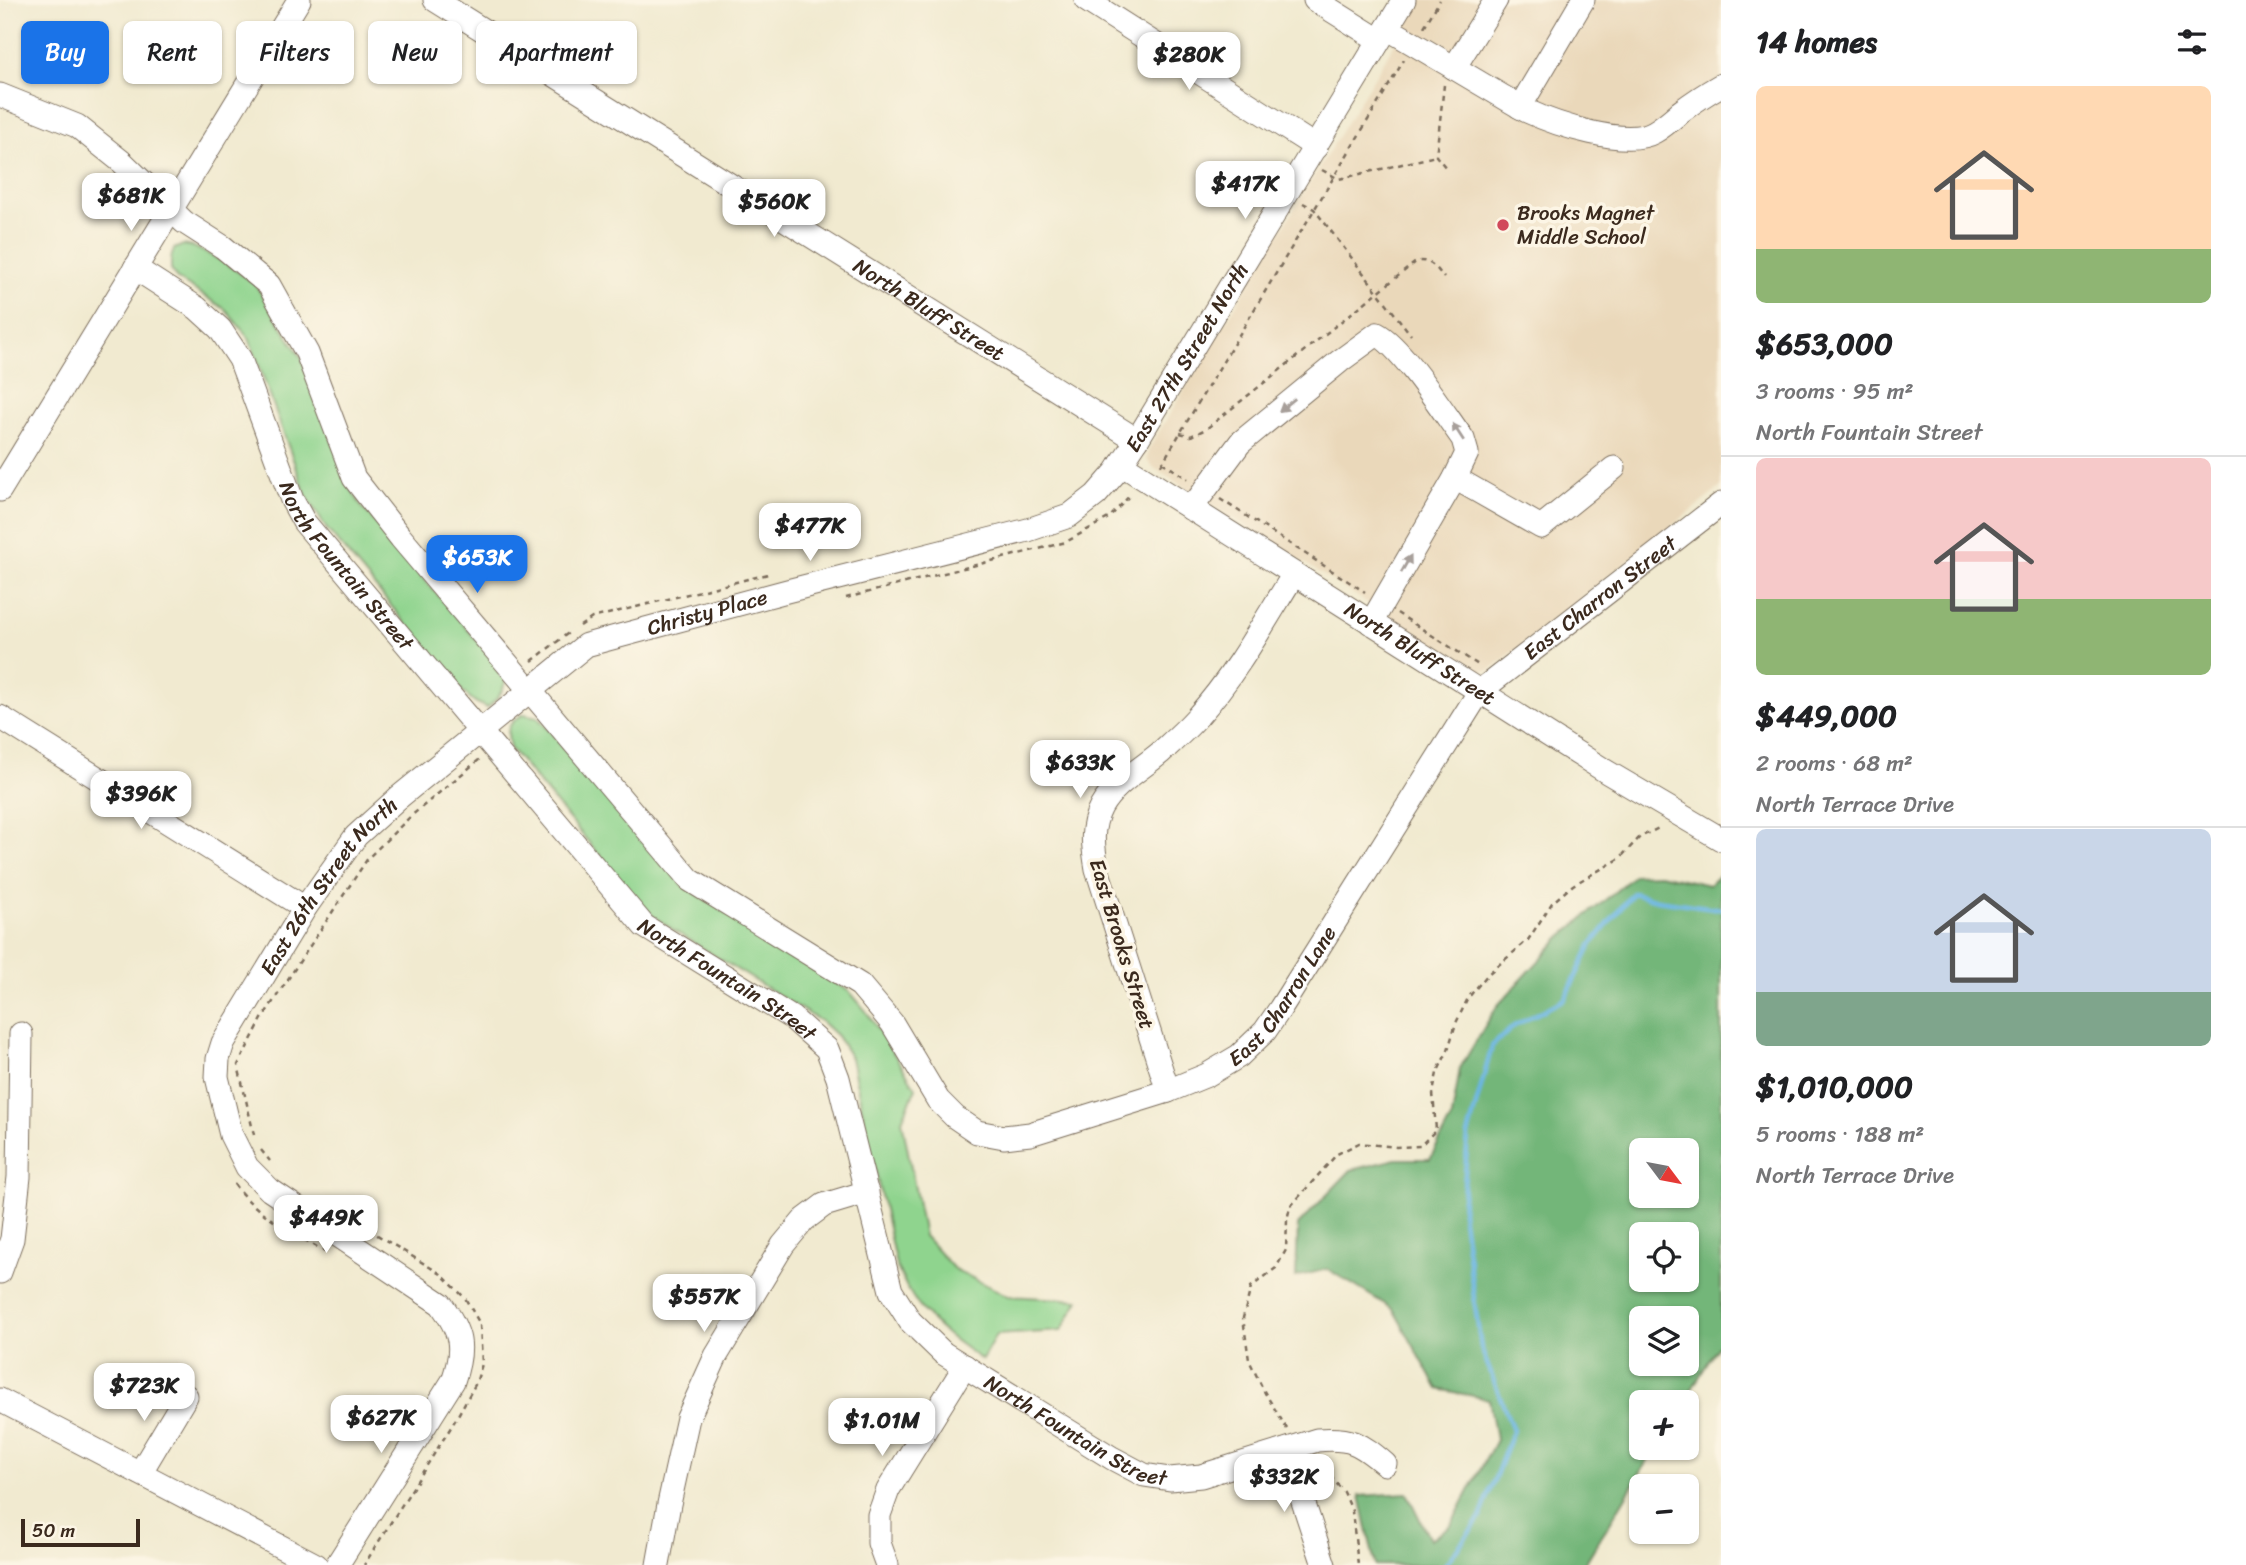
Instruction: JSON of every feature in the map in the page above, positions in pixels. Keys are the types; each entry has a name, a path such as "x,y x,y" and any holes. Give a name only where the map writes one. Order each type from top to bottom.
{"street":[{"path":"0,490 299,0"},
{"name":"North Bluff Street","path":"435,0 1137,440"},
{"path":"1086,0 1316,146"},
{"path":"1315,0 1383,34 1413,44 1449,72 1520,107 1541,117 1593,133 1623,138 1652,134 1721,85"},
{"name":"East 27th Street North","path":"1121,464 1404,0"},
{"path":"1449,72 1496,0"},
{"path":"1520,107 1583,0"},
{"path":"0,95 77,126 122,162 184,222 223,247 269,285 307,353 354,478 523,683"},
{"name":"North Fountain Street","path":"135,268 197,308 220,328 240,359 292,500 304,522 645,926 792,1018 827,1049 838,1078 891,1291 910,1321 943,1353 1144,1475 1170,1479 1201,1475 1289,1442 1337,1439 1363,1446 1385,1464"},
{"path":"1191,509 1240,443 1377,334 1385,338 1463,439 1467,453 1377,613"},
{"name":"North Bluff Street","path":"1121,464 1294,574 1377,613 1482,681 1607,772 1721,839"},
{"name":"Christy Place","path":"523,683 586,645 1028,530 1069,516 1097,495 1121,464"},
{"path":"1455,478 1541,527 1614,468"},
{"name":"East Charron Street","path":"1482,681 1721,504"},
{"name":"East Brooks Street","path":"1168,1091 1097,869 1092,842 1094,821 1117,787 1160,753 1199,715 1240,660 1294,574"},
{"name":"East Charron Lane","path":"523,683 690,880 860,985 892,1023 938,1100 955,1117 977,1132 1004,1137 1030,1134 1168,1091 1207,1075 1239,1056 1265,1031 1482,681"},
{"name":"East 26th Street North","path":"337,1565 453,1381 459,1362 460,1346 455,1324 441,1304 270,1190 247,1167 231,1135 217,1077 218,1059 223,1043 305,908 356,836 398,798 487,740 523,683"},
{"path":"0,717 305,908"},
{"path":"0,1272 12,1240 19,1177 22,1034"},
{"path":"658,1565 688,1418 716,1356 783,1245 804,1220 824,1205 867,1192"},
{"path":"887,1565 879,1543 879,1515 888,1490 965,1366"},
{"path":"140,1473 186,1396"},
{"path":"0,1400 316,1565"},
{"path":"1289,1442 1324,1565"}],"path":[{"path":"838,600 1066,542 1110,517 1163,462 1440,0"},
{"path":"1447,169 1436,156 1449,72"},
{"path":"1321,170 1339,179 1436,156"},
{"path":"1180,433 1191,436 1206,429 1417,261 1425,260 1433,264 1444,278"},
{"path":"1163,462 1377,613 1482,681"},
{"path":"523,683 562,636 593,618 781,571"},
{"path":"272,1164 256,1142 238,1065 263,1017 368,858 487,740"},
{"path":"1289,1442 1249,1360 1243,1318 1251,1287 1276,1268 1286,1250 1290,1207 1337,1154 1359,1143 1396,1147 1420,1146 1436,1130 1433,1093 1437,1073 1468,998 1489,974 1528,940 1552,903 1573,885 1619,859 1640,837 1662,827"},
{"path":"231,1179 246,1199 329,1254"},
{"path":"338,1211 441,1274 465,1298 480,1324 482,1364 476,1383 364,1565"},
{"path":"1314,1458 1344,1492 1352,1511 1358,1565"}],"shaded area":[{"name":"Brooks Magnet Middle School","path":"1421,0 1721,0 1721,487 1490,670 1477,671 1464,664 1154,468 1147,460 1148,450"}],"green space":[{"path":"183,245 194,247 224,262 255,284 301,357 349,485 361,506 507,675 500,693 487,708 463,692 326,528 306,495 249,338 225,309 176,278 171,269 174,249"},
{"path":"524,714 537,717 684,886 850,992 866,1011 916,1088 902,1120 924,1236 954,1269 1008,1296 1079,1300 1061,1331 996,1335 982,1360 931,1320 912,1296 896,1265 851,1058 837,1036 822,1022 673,930 635,898 510,748 509,727"},
{"path":"1721,873 1721,1341 1691,1390 1629,1390 1629,1460 1648,1460 1640,1474 1629,1474 1629,1491 1584,1565 1375,1565 1360,1496 1407,1493 1430,1540 1451,1525 1496,1440 1489,1399 1438,1389 1393,1309 1327,1269 1296,1277 1298,1225 1351,1170 1396,1159 1430,1159 1452,1117 1460,1068 1497,1006 1561,937 1635,875 1660,874 1709,885"}],"waterway":[{"path":"1445,1565 1480,1518 1513,1430 1481,1348 1462,1212 1468,1135 1492,1046 1514,1026 1565,999 1591,945 1633,893 1657,900 1721,909"}],"place":[{"name":"Brooks Magnet Middle School","path":"1503,225"}]}
